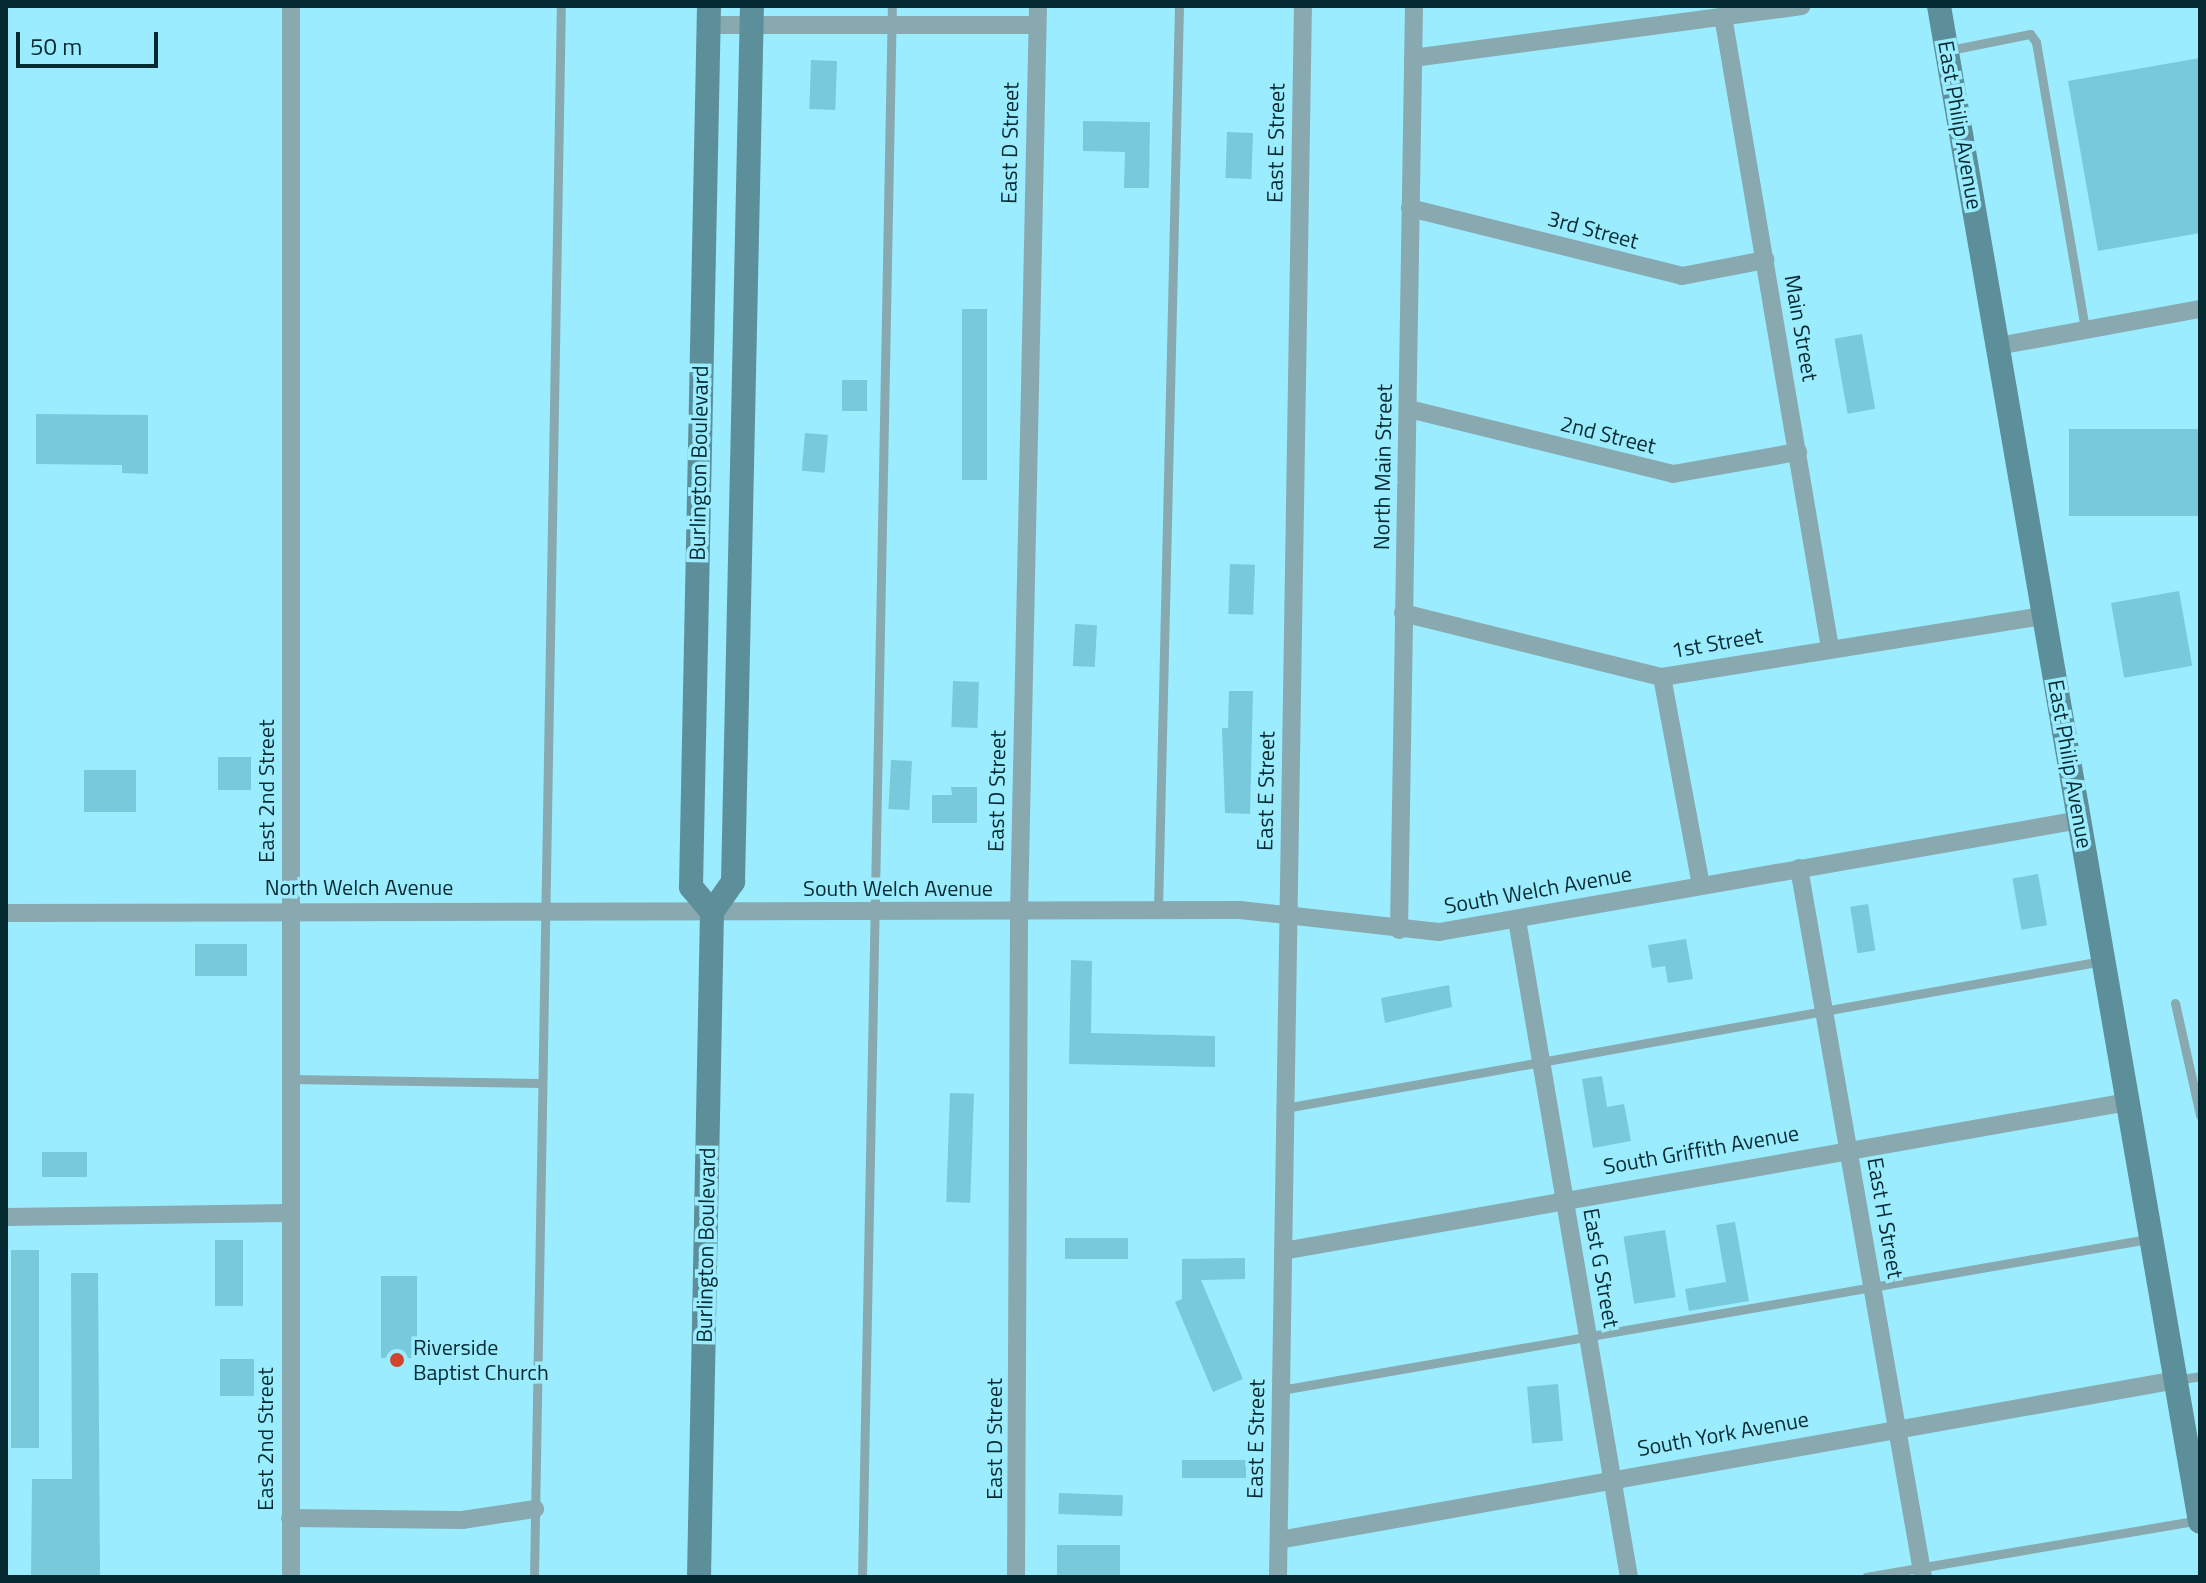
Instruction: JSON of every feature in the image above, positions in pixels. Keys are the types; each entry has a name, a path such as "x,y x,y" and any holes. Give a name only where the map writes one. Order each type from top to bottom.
{"street":[{"name":"East 2nd Street","path":"291,6 291,1577"},
{"name":"East D Street","path":"1016,1577 1019,913 1038,6"},
{"name":"East E Street","path":"1278,1577 1303,6"},
{"name":"North Main Street","path":"1399,930 1414,6"},
{"path":"1413,58 1802,6"},
{"name":"East Philip Avenue","path":"1939,6 2151,1238 2188,1378 2200,1521"},
{"path":"708,16 892,25 1037,25"},
{"name":"Burlington Boulevard","path":"708,16 691,887 712,912"},
{"name":"Burlington Boulevard","path":"699,1577 712,912 733,882 752,16"},
{"name":"Main Street","path":"1723,16 1830,648"},
{"name":"3rd Street","path":"1410,208 1682,276 1765,260"},
{"path":"1998,346 2200,309"},
{"name":"2nd Street","path":"1409,409 1673,474 1798,452"},
{"name":"1st Street","path":"1403,613 1662,677 2044,616"},
{"path":"1662,677 1701,885"},
{"name":"South Welch Avenue","path":"712,912 1158,910 1288,913 1399,930 1439,932 2080,820"},
{"name":"East H Street","path":"1799,868 1922,1572"},
{"name":"North Welch Avenue","path":"6,913 712,912"},
{"name":"East G Street","path":"1517,920 1629,1577"},
{"name":"South Griffith Avenue","path":"1283,1251 1848,1148 2127,1102"},
{"path":"6,1217 290,1213"},
{"name":"South York Avenue","path":"1279,1540 1612,1477 2188,1378"},
{"path":"290,1518 462,1520 535,1509"}],"lane":[{"path":"534,1577 540,1083 561,6"},
{"path":"862,1577 892,6"},
{"path":"1158,910 1179,6"},
{"path":"1947,50 2030,34 2036,42 2085,330"},
{"path":"1285,1108 2102,961"},
{"path":"2175,1003 2200,1115"},
{"path":"290,1079 540,1083"},
{"path":"1281,1390 2151,1238"},
{"path":"1866,1577 1922,1572 2200,1521"}],"building":[{"path":"2200,58 2200,233 2098,251 2068,81"},
{"path":"811,60 837,61 835,110 809,109"},
{"path":"1083,121 1150,122 1149,188 1124,188 1125,152 1083,151"},
{"path":"1227,132 1253,133 1251,179 1225,178"},
{"path":"962,309 987,309 987,480 962,480"},
{"path":"1862,334 1875,409 1848,414 1834,339"},
{"path":"842,380 867,380 867,411 842,411"},
{"path":"36,414 148,415 148,474 122,473 122,465 36,464"},
{"path":"2069,429 2200,429 2200,516 2069,516"},
{"path":"805,433 828,435 825,473 802,471"},
{"path":"1230,564 1255,565 1253,615 1228,614"},
{"path":"2179,591 2192,666 2124,678 2111,603"},
{"path":"1075,624 1097,625 1095,667 1073,666"},
{"path":"953,681 979,682 977,728 951,727"},
{"path":"1229,691 1253,691 1250,814 1225,813 1222,728 1228,728"},
{"path":"218,757 251,757 251,790 218,790"},
{"path":"891,760 912,761 909,810 888,809"},
{"path":"84,770 136,770 136,812 84,812"},
{"path":"951,787 977,787 977,823 932,823 932,795 952,795"},
{"path":"2038,874 2047,925 2021,930 2012,879"},
{"path":"1868,904 1875,950 1858,953 1850,907"},
{"path":"1686,939 1693,979 1668,983 1665,966 1652,968 1648,945"},
{"path":"195,944 247,944 247,976 195,976"},
{"path":"1071,960 1092,961 1091,1033 1215,1036 1215,1067 1069,1064"},
{"path":"1449,985 1452,1007 1385,1023 1381,998"},
{"path":"1602,1076 1607,1107 1624,1104 1631,1141 1593,1148 1582,1079"},
{"path":"950,1093 974,1094 970,1203 946,1202"},
{"path":"42,1152 87,1152 87,1177 42,1177"},
{"path":"1735,1222 1749,1301 1689,1311 1685,1289 1726,1282 1716,1225"},
{"path":"1665,1230 1676,1297 1634,1304 1624,1237"},
{"path":"1065,1238 1128,1238 1128,1259 1065,1259"},
{"path":"215,1240 243,1240 243,1306 215,1306"},
{"path":"11,1250 39,1250 39,1448 11,1448"},
{"path":"1245,1258 1245,1279 1201,1280 1243,1379 1213,1392 1175,1302 1182,1299 1182,1259"},
{"path":"71,1273 98,1273 100,1577 31,1577 32,1479 72,1479"},
{"path":"381,1276 417,1276 417,1358 381,1358"},
{"path":"220,1359 254,1359 254,1396 220,1396"},
{"path":"1558,1384 1563,1441 1532,1443 1527,1387"},
{"path":"1182,1460 1246,1460 1246,1478 1182,1478"},
{"path":"1059,1493 1123,1495 1122,1516 1058,1514"},
{"path":"1057,1545 1120,1545 1120,1577 1057,1577"}],"place":[{"name":"Riverside Baptist Church","path":"397,1360"}]}
